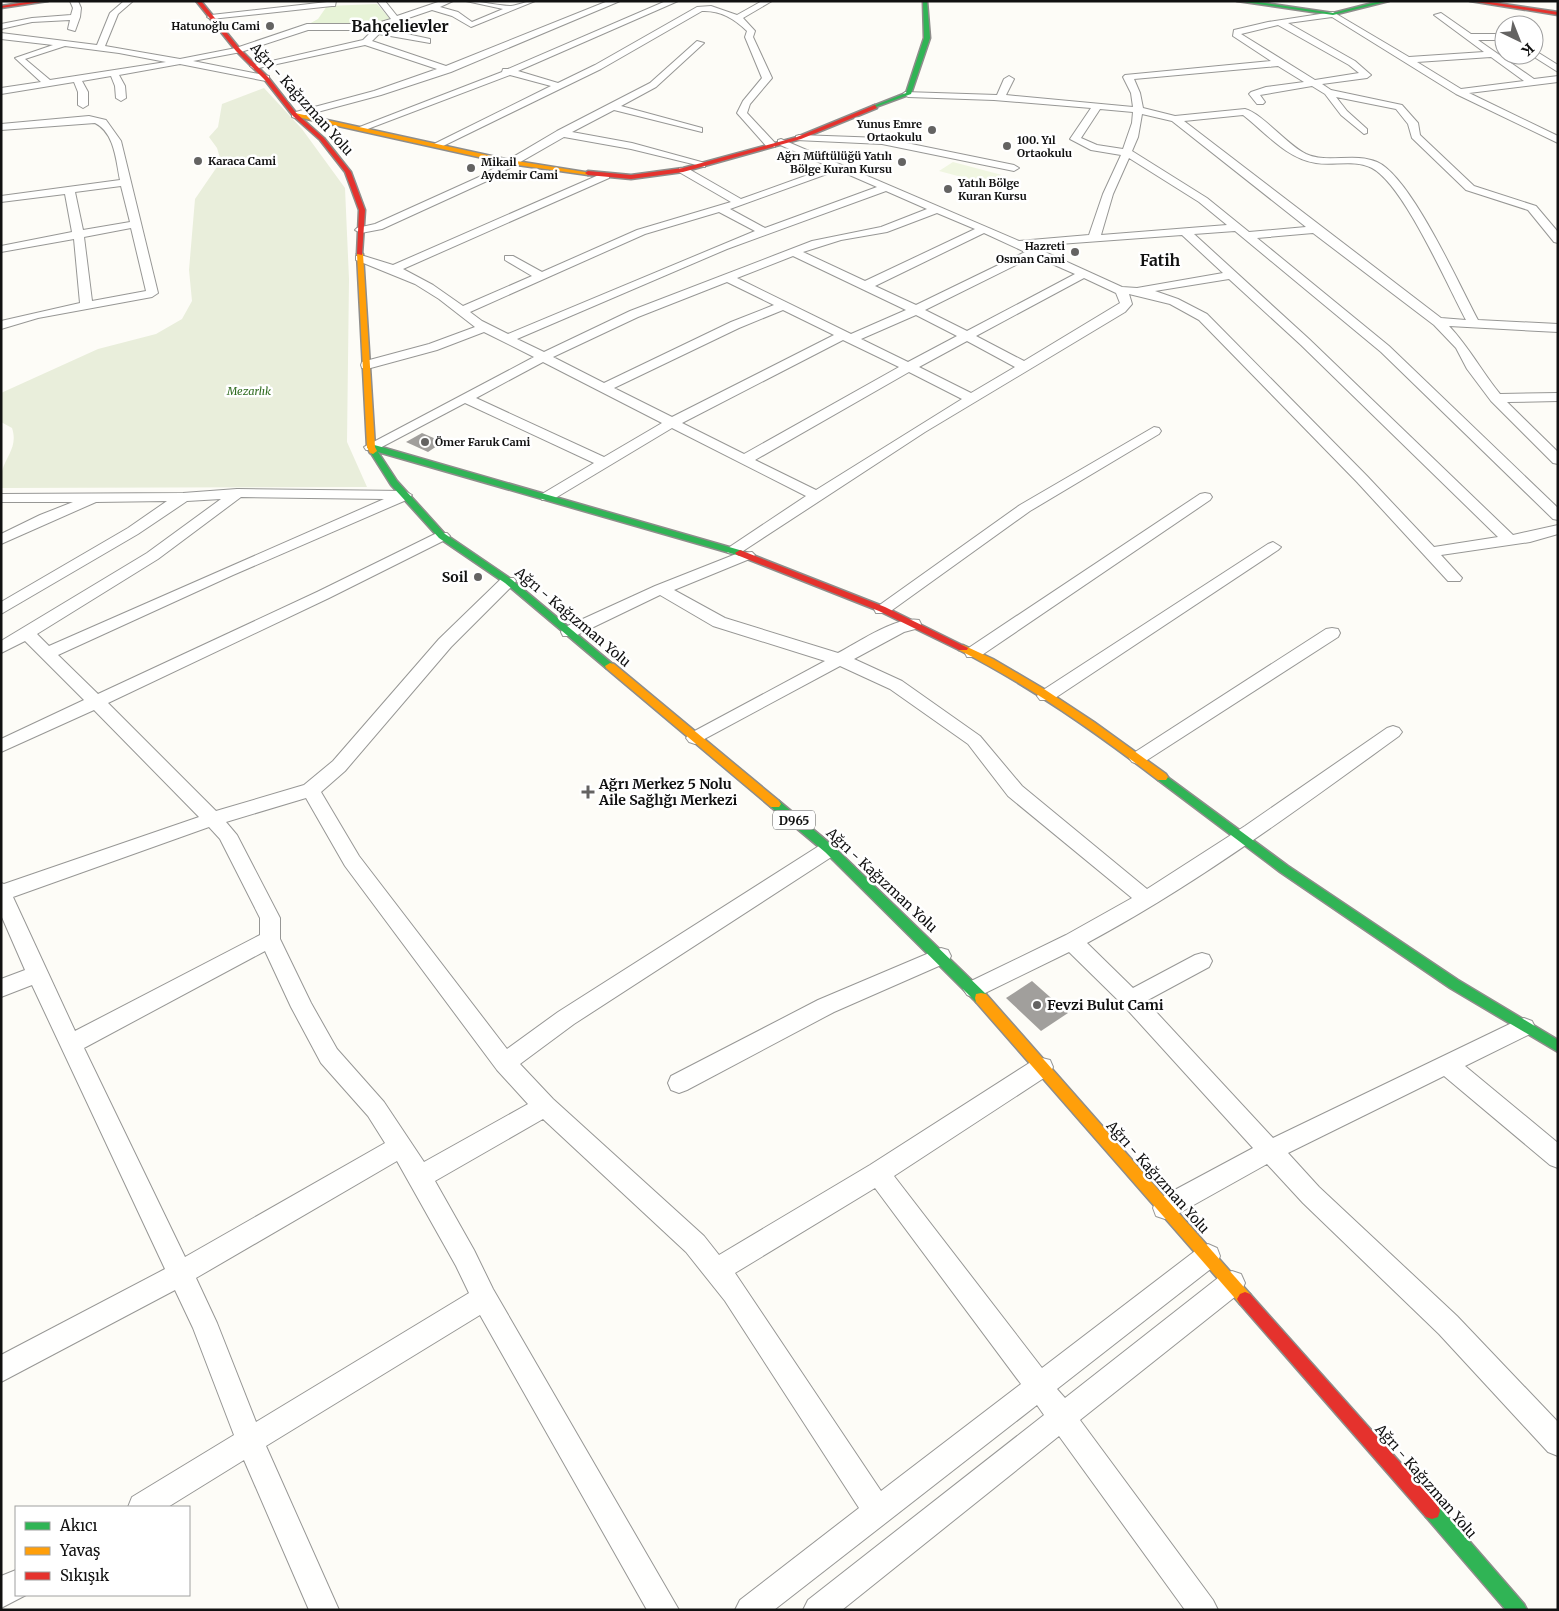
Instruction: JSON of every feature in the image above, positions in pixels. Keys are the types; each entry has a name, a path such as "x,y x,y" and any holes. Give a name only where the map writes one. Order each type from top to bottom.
{"street":[{"path":"4,7 46,1"},
{"path":"49,84 19,58 62,43 72,30 76,17 77,8 74,1"},
{"path":"100,47 114,14 128,1"},
{"name":"Ağrı - Kağızman Yolu","path":"198,1 238,50 266,78 295,115 322,139 348,172 362,210 360,258 371,447 405,496 442,536 508,581 829,849 974,989 1232,1283 1507,1606"},
{"path":"211,17 332,4 332,1"},
{"path":"381,1 396,20"},
{"path":"366,42 376,29 449,1"},
{"path":"470,1 512,8"},
{"path":"432,7 455,14 471,25 531,1"},
{"path":"295,115 392,90 448,70 616,1"},
{"path":"362,128 509,72 644,12 674,1"},
{"path":"697,1 707,8 738,18 751,31 749,37 767,78 763,87 743,106 742,113 776,144 838,167 936,208 1120,290 1140,291 1168,299 1203,317 1362,479 1454,578"},
{"path":"738,18 768,1"},
{"path":"908,94 929,34 930,19 926,1"},
{"path":"1239,1 1333,14 1460,92 1558,140"},
{"path":"1388,1 1333,14 1247,28 1236,34 1279,63 1328,92 1398,107 1413,124 1415,136 1470,188 1532,208 1556,235"},
{"path":"1472,1 1558,14"},
{"path":"4,7 32,20"},
{"path":"437,145 560,86 635,47 698,10 707,8"},
{"path":"1438,15 1494,54"},
{"path":"1,27 32,20 76,17"},
{"path":"1260,102 1254,94 1266,90 1367,75 1352,63 1279,22"},
{"path":"1,90 114,74 238,50 307,27 376,29 427,41"},
{"path":"1,36 100,47 266,78"},
{"path":"1468,37 1494,38"},
{"path":"254,66 366,42 448,70"},
{"path":"361,230 378,227 483,179 560,132 653,85 700,43"},
{"path":"1407,60 1494,54"},
{"path":"472,59 509,72 560,86"},
{"path":"1544,59 1558,68"},
{"path":"1094,238 1108,192 1134,140 1137,97 1128,77 1132,75 1279,63"},
{"path":"1508,65 1532,83"},
{"path":"114,74 120,86 120,98"},
{"path":"77,79 83,92 83,105"},
{"path":"1000,97 1009,79"},
{"path":"1460,92 1558,79"},
{"path":"1328,92 1344,113 1364,131"},
{"path":"295,115 512,162 605,176 630,177 701,166 799,138 908,94 1000,97 1097,106 1137,111 1175,119 1245,112 1305,158 1321,161 1362,160 1378,166 1399,186 1409,202 1473,322"},
{"path":"611,106 700,130"},
{"path":"1097,106 1075,139 1095,148 1128,153 1204,200 1385,350 1558,516"},
{"path":"1,127 100,119 111,115"},
{"path":"1,325 36,314 152,293 116,140 100,119"},
{"path":"1175,119 1438,322 1461,346 1473,368 1496,398 1552,449 1558,460"},
{"path":"560,132 632,146 701,166"},
{"path":"799,138 882,140 1014,168"},
{"path":"461,312 642,232 740,202 838,167"},
{"path":"683,170 740,202"},
{"path":"394,269 605,176"},
{"path":"1,199 127,182"},
{"path":"507,339 763,231 886,188"},
{"path":"69,189 82,253 86,305"},
{"path":"719,208 763,231"},
{"path":"371,447 544,357 634,314 794,252 842,237 883,230 936,208"},
{"path":"1,249 135,224"},
{"path":"865,286 984,229"},
{"path":"1018,244 1186,232 1316,229"},
{"path":"1186,232 1510,540"},
{"path":"547,497 671,423 846,337 916,310 1035,251"},
{"path":"794,252 916,310 1024,366"},
{"path":"360,258 394,269 437,292 484,328 816,496"},
{"path":"509,258 542,277"},
{"path":"746,459 909,367 1084,274"},
{"path":"1140,291 1232,274"},
{"path":"726,277 972,398"},
{"path":"569,632 740,553 816,496 1024,366 1121,309 1126,304 1120,290"},
{"path":"604,388 735,325 782,306"},
{"path":"1438,322 1473,322 1558,328"},
{"path":"367,366 434,347 484,328"},
{"path":"1496,398 1558,397"},
{"path":"465,398 604,462"},
{"path":"882,609 1025,508 1154,431"},
{"path":"371,447 740,553 882,609 973,653 1046,696 1138,758 1284,869 1454,984 1558,1047"},
{"path":"1,648 105,586 215,512 238,493"},
{"path":"1,498 182,497 238,493 405,496"},
{"path":"48,654 227,572 405,496"},
{"path":"973,653 1205,496"},
{"path":"1,540 44,518 100,497"},
{"path":"1,609 125,536 182,497"},
{"path":"1430,552 1510,540 1558,529"},
{"path":"1,746 323,595 442,536"},
{"path":"1046,696 1273,547"},
{"path":"324,1610 250,1442 204,1323 37,974 2,892 212,819 311,790 339,766 445,643 508,581"},
{"path":"661,589 698,611 737,630 841,660 896,685 951,720 974,740 1015,791 1146,899"},
{"path":"695,738 761,700 841,660 898,628 913,624"},
{"path":"1138,758 1332,632"},
{"path":"26,633 227,835 270,918 270,939 302,1007 329,1056 376,1109 420,1177 465,1258 484,1298 664,1610"},
{"path":"974,989 1072,942 1146,899 1244,838 1393,732"},
{"path":"311,790 352,861 505,1064 545,1106 695,1244 717,1270 734,1292 878,1511"},
{"path":"505,1064 566,1018 829,849"},
{"path":"71,1044 270,939"},
{"path":"1072,942 1131,999 1311,1195 1448,1325 1558,1442"},
{"path":"679,1083 826,1006 941,956"},
{"path":"1131,999 1202,960"},
{"path":"1,988 37,974"},
{"path":"1165,1208 1271,1150 1524,1027"},
{"path":"1447,1065 1558,1158"},
{"path":"717,1270 878,1174 1042,1067"},
{"path":"420,1177 545,1106"},
{"path":"1,1369 180,1274 400,1147"},
{"path":"878,1174 1039,1386 1203,1610"},
{"path":"750,1610 1208,1256"},
{"path":"818,1610 1232,1283"},
{"path":"144,1506 484,1298"},
{"path":"1,1593 15,1585"}],"green space":[{"path":"377,4 391,20 375,25 307,25 318,19 327,6"},
{"name":"Mezarlık","path":"264,88 302,129 345,188 349,279 347,442 367,487 1,488 1,473 14,440 12,428 1,422 1,393 98,349 156,334 182,319 192,301 189,270 195,199 221,161 217,148 209,137 218,127 222,104"},
{"path":"953,162 1002,175 988,184 939,171"}],"building":[{"name":"Ömer Faruk Cami","path":"422,433 443,442 428,452 406,442"},
{"name":"Fevzi Bulut Cami","path":"1032,981 1068,1013 1041,1031 1006,998"}],"traffic: fast":[{"path":"875,107 908,94 927,38 925,1"},
{"path":"1239,1 1333,14 1387,1"},
{"path":"371,447 740,553"},
{"path":"373,451 394,483 442,536 508,581 610,666"},
{"path":"1162,777 1284,869 1454,984 1558,1047"},
{"path":"775,804 829,849 981,998"},
{"path":"1432,1511 1518,1610"}],"traffic: slow":[{"path":"295,115 510,162 588,173"},
{"path":"360,254 371,447 373,451"},
{"path":"963,648 1041,691 1091,724 1162,777"},
{"path":"610,666 775,804"},
{"path":"981,998 1245,1299"}],"traffic: jam":[{"path":"1,7 46,1"},
{"path":"198,1 238,50 266,78 295,115 322,139 348,172 362,210 360,254"},
{"path":"1472,1 1558,14"},
{"path":"588,173 631,177 683,170 799,138 875,107"},
{"path":"740,553 882,609 963,648"},
{"path":"1245,1299 1432,1511"}],"place":[{"name":"Hatunoğlu Cami","path":"270,26"},
{"name":"Yunus Emre Ortaokulu","path":"932,130"},
{"name":"100. Yıl Ortaokulu","path":"1007,146"},
{"name":"Karaca Cami","path":"198,161"},
{"name":"Ağrı Müftülüğü Yatılı Bölge Kuran Kursu","path":"902,162"},
{"name":"Mikail Aydemir Cami","path":"471,168"},
{"name":"Yatılı Bölge Kuran Kursu","path":"948,189"},
{"name":"Hazreti Osman Cami","path":"1075,252"},
{"name":"Ömer Faruk Cami","path":"425,442"},
{"name":"Soil","path":"478,577"},
{"name":"Ağrı Merkez 5 Nolu Aile Sağlığı Merkezi","path":"588,792"},
{"name":"Fevzi Bulut Cami","path":"1037,1005"}],"district":[{"name":"Bahçelievler","path":"400,26"},
{"name":"Fatih","path":"1160,260"}]}
